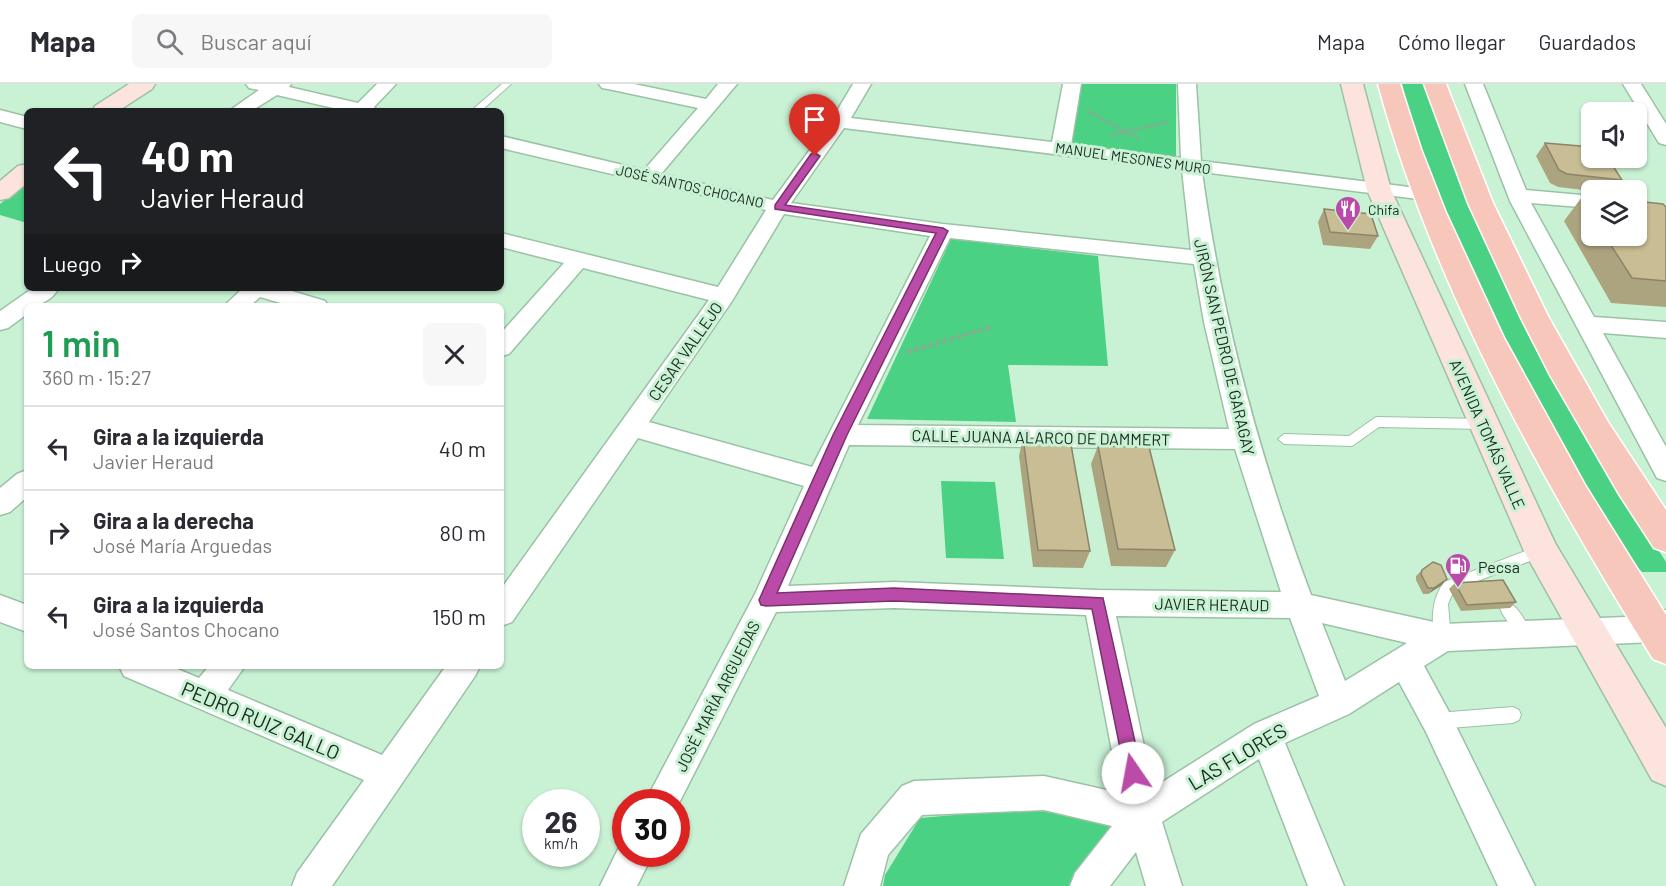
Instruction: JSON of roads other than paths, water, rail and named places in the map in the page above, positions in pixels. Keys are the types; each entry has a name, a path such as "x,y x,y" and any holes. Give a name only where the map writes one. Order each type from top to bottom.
{"main road":[{"path":"108,108 144,84"},
{"name":"AVENIDA TOMÁS VALLE","path":"1352,84 1379,189 1541,551 1666,766"},
{"path":"1389,84 1426,194 1459,274 1522,402 1605,550 1662,633"},
{"path":"1435,84 1488,225 1516,285 1584,408 1666,538"},
{"path":"0,193 24,173"}],"street":[{"path":"368,108 387,84"},
{"path":"608,84 710,105"},
{"path":"648,177 728,84"},
{"name":"CESAR VALLEJO","path":"504,609 724,296 778,207 839,122 862,84"},
{"name":"JIRÓN SAN PEDRO DE GARAGAY","path":"1187,84 1187,118 1182,165 1243,439 1298,605 1338,703"},
{"path":"1474,84 1519,196 1666,471"},
{"path":"242,108 270,85 358,108"},
{"path":"1069,149 1070,92"},
{"path":"1644,92 1666,139"},
{"path":"312,108 324,100"},
{"path":"0,116 24,122"},
{"name":"MANUEL MESONES MURO","path":"839,122 1426,194"},
{"name":"JOSÉ SANTOS CHOCANO","path":"504,143 778,207 943,231 1202,258"},
{"path":"1519,196 1581,201"},
{"name":"JOSÉ MARÍA ARGUEDAS","path":"669,789 766,600 840,435 943,231"},
{"path":"504,241 724,296"},
{"path":"504,345 578,260"},
{"path":"27,303 44,291"},
{"path":"238,303 252,291"},
{"path":"266,291 307,303"},
{"path":"0,322 24,305"},
{"path":"1586,324 1666,330"},
{"path":"632,427 820,480"},
{"name":"CALLE JUANA ALARCO DE DAMMERT","path":"840,435 1243,439"},
{"path":"0,504 24,484"},
{"name":"JAVIER HERAUD","path":"766,600 894,595 1098,603 1298,605 1443,638 1587,632 1662,633"},
{"path":"1098,603 1142,815 1164,886"},
{"name":"LAS FLORES","path":"1088,886 1142,815 1266,735 1338,703 1443,638"},
{"path":"1405,662 1437,721 1516,886"},
{"name":"PEDRO RUIZ GALLO","path":"142,669 387,774"},
{"path":"204,696 226,669"},
{"path":"310,886 462,669"},
{"path":"1266,735 1326,886"},
{"path":"861,886 873,846 914,798 1044,792 1142,815"},
{"path":"618,886 628,867"}],"lane":[{"path":"479,108 507,84"},
{"path":"1284,439 1352,441 1376,422 1484,424"},
{"path":"1443,638 1440,606 1444,591 1458,582 1541,551"},
{"path":"1484,573 1492,587"},
{"path":"1507,608 1524,634"},
{"path":"1437,721 1513,715"}],"place":[{"name":"Chifa","path":"1348,232"},
{"name":"Pecsa","path":"1458,589"}]}
